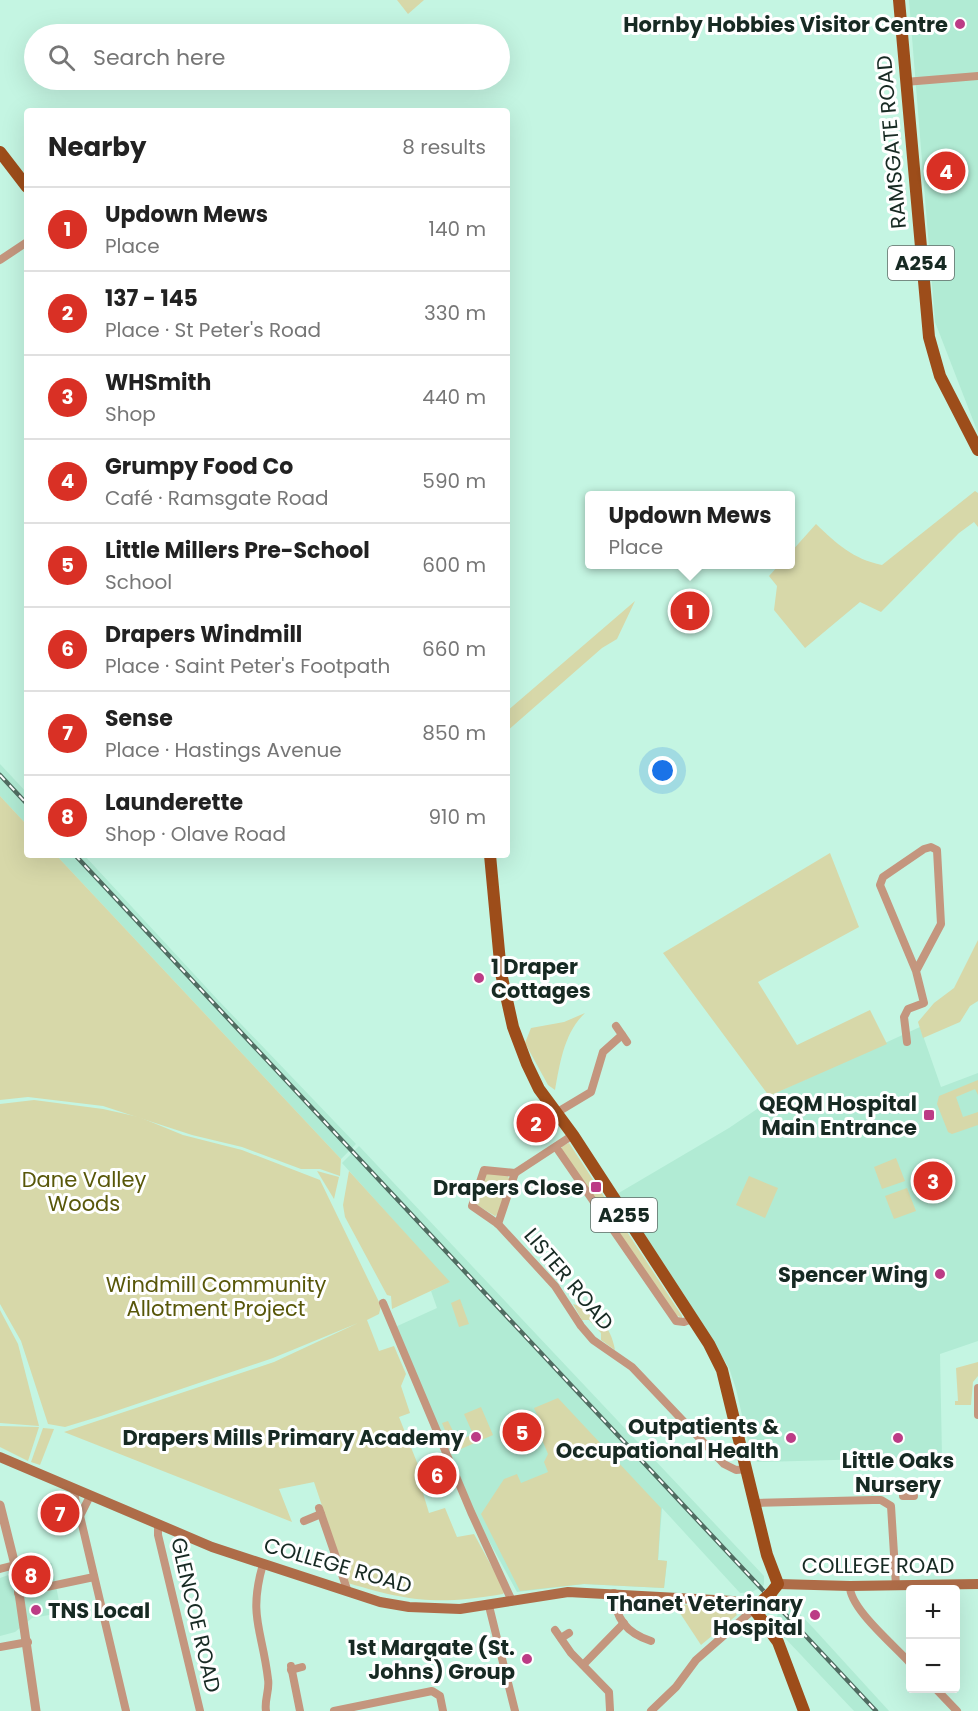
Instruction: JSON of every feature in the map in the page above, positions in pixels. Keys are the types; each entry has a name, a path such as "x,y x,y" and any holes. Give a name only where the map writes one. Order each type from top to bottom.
{"main road":[{"name":"RAMSGATE ROAD","path":"899,0 929,337 940,376 978,450"},
{"path":"0,152 24,183"},
{"name":"A255","path":"490,858 496,938 508,1009 527,1064 539,1089 573,1135 709,1344 728,1386 774,1588"},
{"name":"COLLEGE ROAD","path":"0,1457 159,1526 348,1592 409,1607 460,1610 568,1592 733,1600 758,1606"},
{"name":"COLLEGE ROAD","path":"774,1588 978,1584"},
{"path":"774,1588 758,1606 778,1642 804,1711"}],"street":[{"path":"905,82 978,76"},
{"path":"0,260 24,244"},
{"path":"907,1041 904,1017 908,1009 924,1003 916,971 880,885 883,877 924,849 931,847 937,850 941,924 916,971"},
{"path":"556,1113 591,1092 603,1052 625,1038 616,1026"},
{"path":"515,1173 573,1135"},
{"path":"556,1147 676,1321 684,1322 692,1319"},
{"name":"LISTER ROAD","path":"498,1224 515,1173 484,1170 472,1201 476,1209 498,1224 555,1286 581,1326 594,1340 632,1367 724,1464 736,1470 747,1469"},
{"path":"383,1303 471,1512 512,1601"},
{"path":"978,1388 978,1415"},
{"path":"903,1486 903,1496"},
{"path":"74,1489 76,1512 80,1516 126,1711"},
{"path":"80,1516 90,1496"},
{"path":"891,1506 903,1496 914,1496"},
{"path":"755,1503 881,1500 891,1506"},
{"path":"0,1505 15,1565 28,1642 36,1711"},
{"path":"891,1506 896,1586"},
{"path":"304,1521 320,1511 348,1592"},
{"name":"GLENCOE ROAD","path":"159,1526 158,1535 200,1711"},
{"path":"263,1564 254,1598 255,1616 268,1680 266,1711"},
{"path":"0,1569 15,1565"},
{"path":"18,1593 94,1577"},
{"path":"850,1586 852,1599 906,1659"},
{"path":"614,1593 615,1611 624,1623 635,1633 651,1641"},
{"path":"489,1606 515,1711"},
{"path":"651,1711 676,1687 696,1660 758,1606"},
{"path":"583,1665 624,1623"},
{"path":"555,1630 583,1665 609,1692 610,1710"},
{"path":"561,1638 569,1633"},
{"path":"0,1647 28,1642"},
{"path":"300,1711 291,1668 302,1667"},
{"path":"334,1711 432,1691 440,1696 443,1711"},
{"path":"939,1693 957,1711"}],"shaded area":[{"path":"909,0 978,0 978,433 935,322"},
{"path":"0,764 24,790 24,822 0,796"},
{"path":"59,858 87,858 217,999 356,1144 341,1159"},
{"path":"920,1027 941,1087 978,1073 978,1341 940,1354 942,1457 758,1462 752,1459 729,1368 683,1293 617,1194 729,1128 757,1109 769,1096"},
{"name":"Drapers Mills Primary Academy","path":"359,1146 764,1576 764,1585 752,1592 740,1593 662,1508 658,1560 667,1561 664,1588 584,1584 517,1592 483,1530 393,1328 437,1308 431,1291 449,1282 342,1163"},
{"path":"52,1563 61,1613 32,1618 15,1632 0,1636 0,1578"},
{"path":"784,1597 889,1711 854,1711 784,1637 775,1622"}],"green space":[{"path":"397,0 424,0 408,14"},
{"path":"975,491 978,493 978,527 974,522 959,533 881,612 860,602 805,648 774,610 777,586 769,576 775,569 795,569 795,548 816,524 854,555 882,565"},
{"path":"635,601 617,639 602,648 510,728 510,708"},
{"path":"0,796 24,822 24,858 59,858 341,1159 340,1176 320,1169 301,1169 242,1147 192,1135 103,1106 28,1097 0,1100"},
{"path":"830,853 859,927 758,982 797,1045 870,1010 887,1044 769,1096 663,953"},
{"path":"978,940 978,1001 970,1006 960,1022 923,1038 918,1022 934,1003 954,988"},
{"path":"585,1013 568,1039 561,1059 555,1090 548,1085 525,1043 531,1028 564,1022"},
{"path":"978,1080 978,1095 975,1089 956,1097 963,1117 978,1112 978,1125 952,1134 948,1132 937,1104 939,1096"},
{"name":"Dane Valley Woods","path":"34,1100 103,1109 139,1117 183,1135 242,1150 320,1180 381,1306 379,1314 367,1320 379,1351 394,1346 406,1374 401,1386 410,1413 399,1417 420,1470 424,1469 434,1490 423,1493 429,1513 445,1508 457,1537 474,1534 505,1591 503,1594 460,1600 425,1600 348,1583 314,1482 279,1489 292,1522 64,1432 274,1362 358,1323 273,1358 101,1416 65,1427 48,1424 21,1341 0,1304 0,1104"},
{"path":"569,1143 682,1318 676,1315 562,1150 562,1146"},
{"path":"896,1158 905,1181 882,1189 874,1167"},
{"path":"317,1171 339,1177 334,1199"},
{"name":"Windmill Community Allotment Project","path":"349,1171 450,1282 392,1309 391,1296 387,1295 345,1217 343,1205"},
{"path":"485,1174 507,1175 510,1180 499,1213 495,1216 477,1205"},
{"path":"749,1176 778,1188 765,1218 736,1205"},
{"path":"907,1188 916,1211 894,1219 885,1196"},
{"path":"460,1299 469,1324 459,1327 451,1303"},
{"path":"573,1304 589,1310 601,1320 610,1334 615,1350 601,1340 601,1333 589,1320 582,1320"},
{"path":"0,1310 18,1344 39,1426 0,1423"},
{"path":"978,1362 978,1376 973,1382 971,1405 955,1405 955,1401 958,1401 956,1368"},
{"path":"558,1398 661,1508 658,1560 667,1561 664,1588 584,1584 520,1591 481,1514 504,1479 517,1474 521,1483 548,1472 544,1462 548,1454 537,1428 538,1417 534,1408"},
{"path":"481,1407 493,1435 454,1452 442,1423 448,1421 458,1441 473,1434 464,1414"},
{"path":"0,1426 39,1427 28,1461 0,1447"},
{"path":"43,1428 54,1429 40,1465 31,1462"},
{"path":"674,1604 732,1608 737,1615 701,1645"}],"railway":[{"path":"0,775 24,801"},
{"path":"78,858 876,1711"}],"place":[{"name":"Hornby Hobbies Visitor Centre","path":"960,24"},
{"name":"Grumpy Food Co","path":"946,171"},
{"name":"Updown Mews","path":"690,611"},
{"name":"1 Draper Cottages","path":"479,978"},
{"name":"QEQM Hospital Main Entrance","path":"929,1115"},
{"name":"137 - 145","path":"536,1123"},
{"name":"WHSmith","path":"933,1181"},
{"name":"Drapers Close","path":"596,1187"},
{"name":"Spencer Wing","path":"940,1274"},
{"name":"Little Millers Pre-School","path":"522,1432"},
{"name":"Drapers Mills Primary Academy","path":"476,1437"},
{"name":"Outpatients & Occupational Health","path":"791,1438"},
{"name":"Little Oaks Nursery","path":"898,1438"},
{"name":"Drapers Windmill","path":"437,1475"},
{"name":"Sense","path":"60,1513"},
{"name":"Launderette","path":"31,1575"},
{"name":"TNS Local","path":"36,1610"},
{"name":"Thanet Veterinary Hospital","path":"815,1615"},
{"name":"1st Margate (St. Johns) Group","path":"527,1659"}]}
